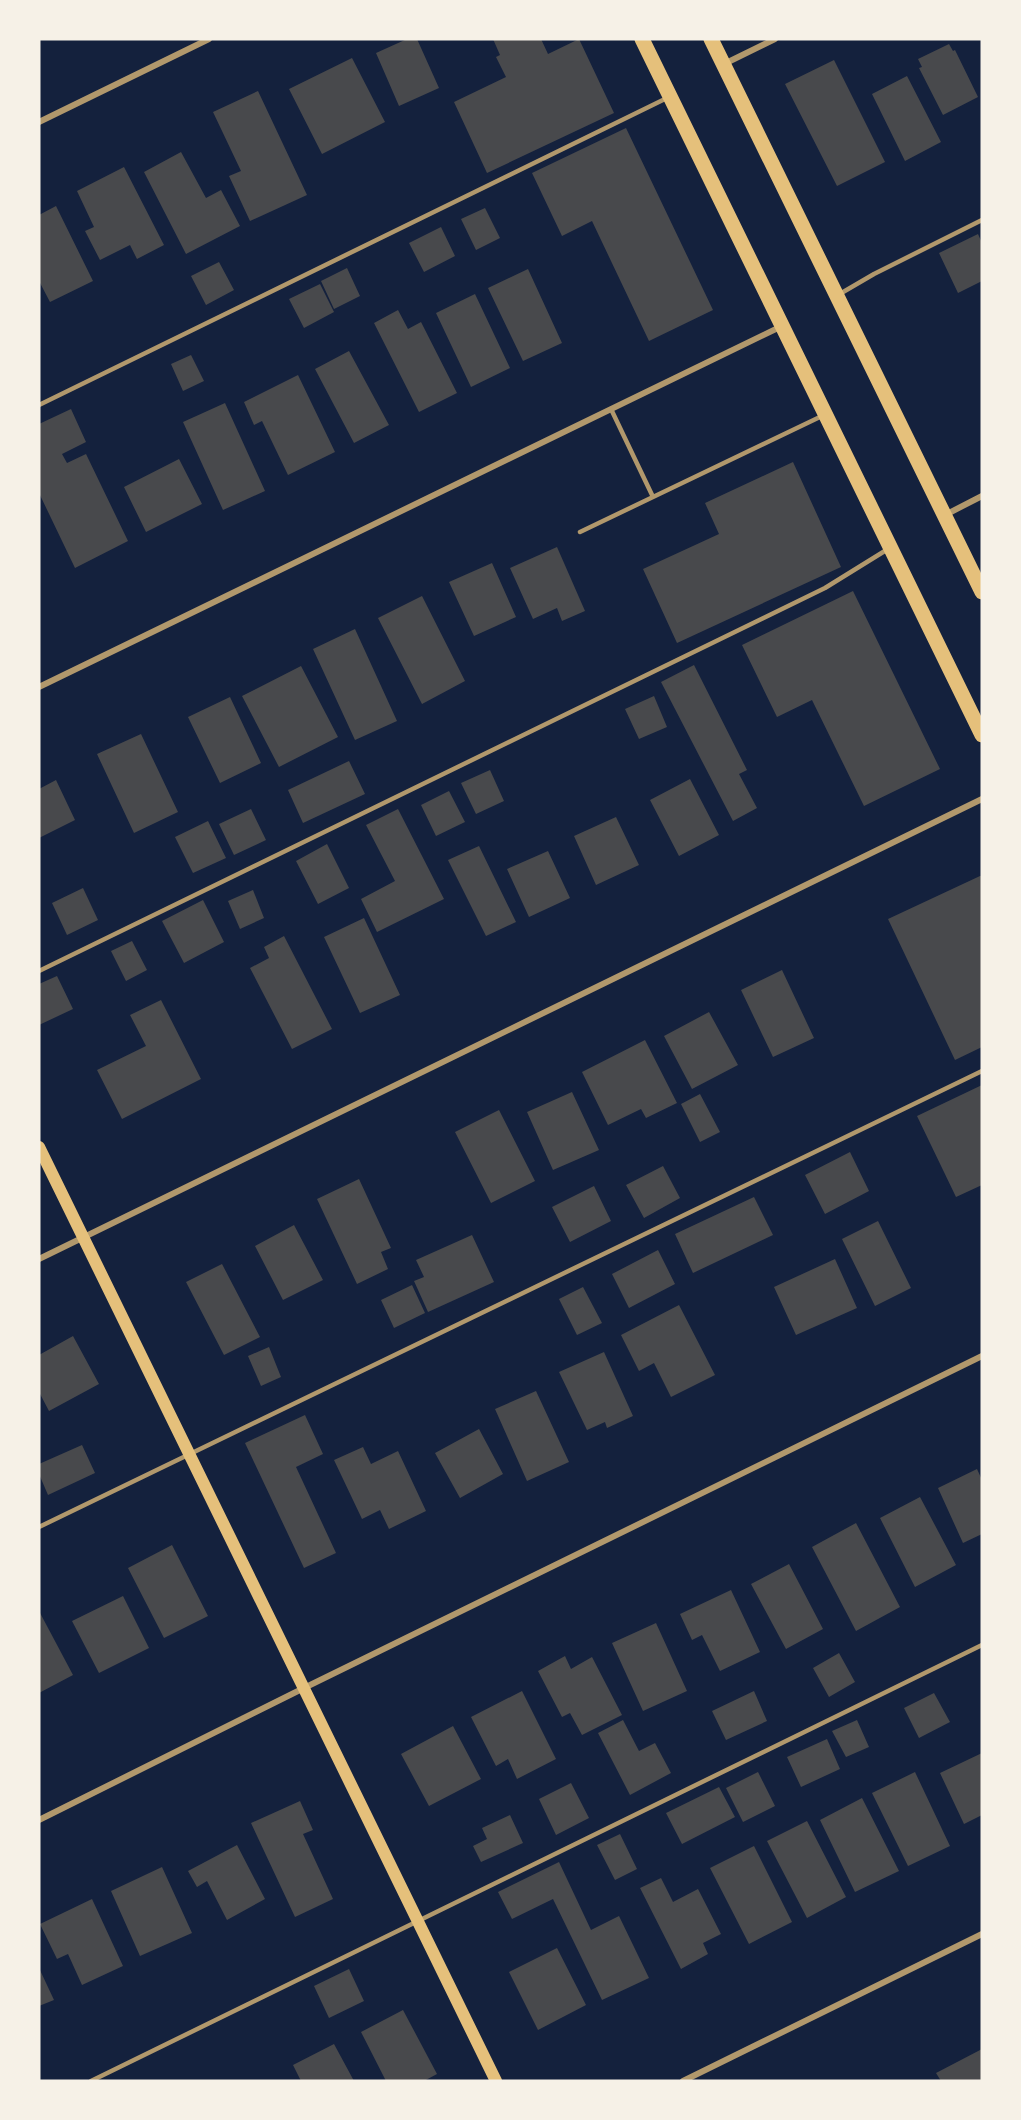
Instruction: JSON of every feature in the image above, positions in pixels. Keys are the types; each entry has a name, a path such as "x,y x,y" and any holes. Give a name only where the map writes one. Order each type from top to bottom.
{"main road":[{"path":"642,39 982,735"},
{"path":"711,39 982,592"},
{"path":"39,1147 496,2081"}],"street":[{"path":"39,122 209,39"},
{"path":"724,64 775,39"},
{"path":"39,687 782,326"},
{"path":"944,515 982,496"},
{"path":"39,1259 982,799"},
{"path":"39,1820 982,1356"},
{"path":"683,2081 982,1934"}],"lane":[{"path":"39,405 670,96"},
{"path":"837,296 882,270 982,220"},
{"path":"611,409 653,497"},
{"path":"580,532 825,414"},
{"path":"39,971 825,588 891,547"},
{"path":"39,1527 982,1071"},
{"path":"91,2081 982,1645"}],"building":[{"path":"407,39 417,39 439,88 399,106 376,53"},
{"path":"493,39 541,39 548,54 579,39 614,113 487,173 454,102 506,77 496,57 500,55"},
{"path":"949,44 953,51 955,50 978,97 943,115 919,68 922,67 918,59"},
{"path":"352,58 385,122 322,154 289,89"},
{"path":"834,60 885,162 837,186 785,84"},
{"path":"907,76 941,142 905,161 872,94"},
{"path":"258,91 307,195 250,221 229,176 241,171 213,112"},
{"path":"626,128 713,310 649,341 592,221 562,236 532,173"},
{"path":"181,152 206,198 221,190 240,226 186,254 144,172"},
{"path":"124,167 164,245 137,259 130,245 100,260 85,231 94,227 77,191"},
{"path":"56,206 93,281 50,302 39,281 39,215"},
{"path":"485,208 500,238 476,250 461,219"},
{"path":"441,227 455,256 424,272 409,243"},
{"path":"978,234 982,243 982,281 958,293 939,253"},
{"path":"219,262 234,290 206,305 191,276"},
{"path":"347,268 360,296 334,309 321,281"},
{"path":"528,269 562,343 523,361 488,288"},
{"path":"320,284 334,312 304,328 289,299"},
{"path":"475,294 510,368 471,387 436,313"},
{"path":"398,310 408,329 421,322 457,393 419,412 374,323"},
{"path":"349,351 389,425 354,443 315,369"},
{"path":"191,355 204,381 183,391 171,364"},
{"path":"298,375 335,452 288,475 262,421 254,425 244,402"},
{"path":"225,403 265,491 223,510 183,422"},
{"path":"71,409 86,442 62,454 67,463 86,454 128,541 75,568 39,493 39,424"},
{"path":"179,459 202,504 146,532 124,487"},
{"path":"793,462 841,567 677,643 643,569 719,534 705,503"},
{"path":"557,547 585,611 562,621 557,608 533,619 510,568"},
{"path":"492,563 516,617 474,636 449,582"},
{"path":"853,591 940,769 864,806 812,700 777,717 742,645"},
{"path":"422,596 465,681 422,704 378,618"},
{"path":"355,629 397,721 355,740 313,649"},
{"path":"694,665 747,770 739,774 757,808 733,821 661,682"},
{"path":"301,666 338,737 279,767 242,696"},
{"path":"654,696 667,727 639,739 625,709"},
{"path":"230,697 261,763 220,783 188,717"},
{"path":"141,734 178,812 134,833 97,754"},
{"path":"349,761 365,794 303,823 288,790"},
{"path":"490,770 504,801 476,814 461,783"},
{"path":"690,779 719,835 679,856 650,800"},
{"path":"56,780 75,820 39,838 39,789"},
{"path":"449,791 465,822 436,836 421,805"},
{"path":"251,809 266,840 234,855 219,824"},
{"path":"398,809 444,899 377,932 361,899 395,881 366,825"},
{"path":"616,817 639,865 596,885 574,836"},
{"path":"208,821 226,858 193,873 175,837"},
{"path":"327,844 349,888 318,904 296,861"},
{"path":"479,846 516,922 486,936 448,860"},
{"path":"548,851 570,898 529,917 507,869"},
{"path":"982,876 982,1047 955,1060 888,919"},
{"path":"83,888 98,920 67,935 52,903"},
{"path":"253,890 264,918 240,929 228,901"},
{"path":"203,900 224,942 184,963 162,921"},
{"path":"364,918 400,995 360,1013 324,937"},
{"path":"284,936 332,1029 292,1049 250,968 269,958 264,947"},
{"path":"132,941 147,970 126,981 111,951"},
{"path":"782,970 814,1038 773,1057 741,990"},
{"path":"57,976 73,1009 39,1025 39,984"},
{"path":"161,1000 201,1079 122,1119 97,1070 146,1046 130,1015"},
{"path":"709,1012 738,1065 692,1089 664,1036"},
{"path":"645,1040 677,1103 646,1118 641,1109 608,1125 582,1072"},
{"path":"982,1085 982,1185 956,1197 917,1116"},
{"path":"572,1092 599,1150 553,1170 527,1112"},
{"path":"700,1094 720,1132 700,1142 681,1104"},
{"path":"499,1110 535,1181 491,1203 455,1132"},
{"path":"850,1152 869,1191 825,1214 805,1175"},
{"path":"663,1166 680,1198 644,1218 626,1185"},
{"path":"359,1179 391,1248 381,1252 388,1269 357,1284 317,1199"},
{"path":"594,1186 611,1221 570,1242 552,1207"},
{"path":"754,1197 773,1235 693,1273 675,1234"},
{"path":"878,1221 911,1288 875,1306 842,1239"},
{"path":"294,1225 323,1280 283,1300 255,1246"},
{"path":"472,1235 494,1282 428,1312 414,1281 424,1277 416,1260"},
{"path":"658,1250 675,1284 629,1308 612,1274"},
{"path":"835,1259 857,1308 796,1335 774,1287"},
{"path":"222,1264 260,1337 224,1355 186,1282"},
{"path":"412,1285 425,1313 394,1328 381,1300"},
{"path":"583,1287 602,1323 577,1335 559,1299"},
{"path":"679,1305 715,1375 671,1397 654,1363 639,1371 621,1335"},
{"path":"73,1336 99,1384 49,1411 39,1392 39,1355"},
{"path":"269,1347 281,1377 261,1386 248,1356"},
{"path":"604,1352 633,1416 607,1428 605,1422 587,1430 559,1372"},
{"path":"536,1391 569,1462 527,1481 495,1409"},
{"path":"305,1415 323,1454 296,1467 336,1553 304,1568 245,1443"},
{"path":"479,1429 503,1474 460,1498 435,1453"},
{"path":"82,1445 95,1473 48,1495 39,1474 39,1464"},
{"path":"363,1447 371,1464 398,1451 426,1511 389,1529 380,1510 362,1519 334,1460"},
{"path":"977,1469 982,1480 982,1534 963,1543 938,1488"},
{"path":"920,1497 956,1565 915,1587 880,1518"},
{"path":"856,1523 900,1607 856,1631 812,1547"},
{"path":"172,1545 208,1616 164,1638 128,1568"},
{"path":"789,1564 823,1629 786,1649 751,1584"},
{"path":"731,1590 760,1652 720,1671 702,1635 692,1640 680,1614"},
{"path":"123,1596 149,1648 99,1673 72,1621"},
{"path":"39,1611 73,1675 39,1693"},
{"path":"656,1623 687,1691 643,1711 612,1643"},
{"path":"839,1653 855,1682 829,1697 813,1668"},
{"path":"565,1656 571,1669 592,1657 622,1715 582,1735 570,1713 562,1717 538,1671"},
{"path":"522,1691 556,1759 517,1779 508,1759 496,1766 471,1717"},
{"path":"754,1691 767,1721 726,1740 712,1711"},
{"path":"934,1693 950,1722 919,1738 904,1708"},
{"path":"623,1720 639,1751 655,1743 671,1773 630,1795 598,1733"},
{"path":"857,1720 869,1747 846,1757 832,1731"},
{"path":"453,1726 481,1779 429,1806 401,1754"},
{"path":"827,1739 840,1769 801,1787 787,1757"},
{"path":"982,1753 982,1815 964,1824 940,1773"},
{"path":"758,1772 775,1806 743,1822 726,1788"},
{"path":"915,1772 950,1846 908,1866 872,1793"},
{"path":"571,1783 589,1818 556,1835 539,1799"},
{"path":"719,1787 735,1817 682,1844 666,1813"},
{"path":"862,1798 899,1871 855,1892 820,1820"},
{"path":"300,1801 313,1830 303,1834 333,1899 295,1917 251,1823"},
{"path":"510,1815 523,1843 481,1862 473,1846 487,1839 482,1828"},
{"path":"807,1821 846,1897 807,1918 767,1841"},
{"path":"620,1834 637,1869 615,1880 597,1845"},
{"path":"237,1845 265,1899 227,1920 207,1881 197,1887 188,1871"},
{"path":"754,1846 792,1922 749,1944 710,1868"},
{"path":"559,1862 591,1930 619,1916 649,1978 602,2000 553,1899 512,1919 498,1892"},
{"path":"162,1867 192,1933 140,1956 111,1891"},
{"path":"661,1878 673,1902 698,1889 721,1934 703,1943 708,1954 681,1969 640,1888"},
{"path":"92,1899 123,1966 82,1985 68,1954 57,1959 40,1924"},
{"path":"557,1948 586,2005 538,2030 509,1972"},
{"path":"39,1968 54,2000 39,2006"},
{"path":"349,1969 364,2001 329,2018 314,1986"},
{"path":"403,2010 437,2074 424,2081 386,2081 361,2032"},
{"path":"334,2044 354,2081 301,2081 293,2065"},
{"path":"982,2049 982,2081 941,2081 936,2073"}]}
